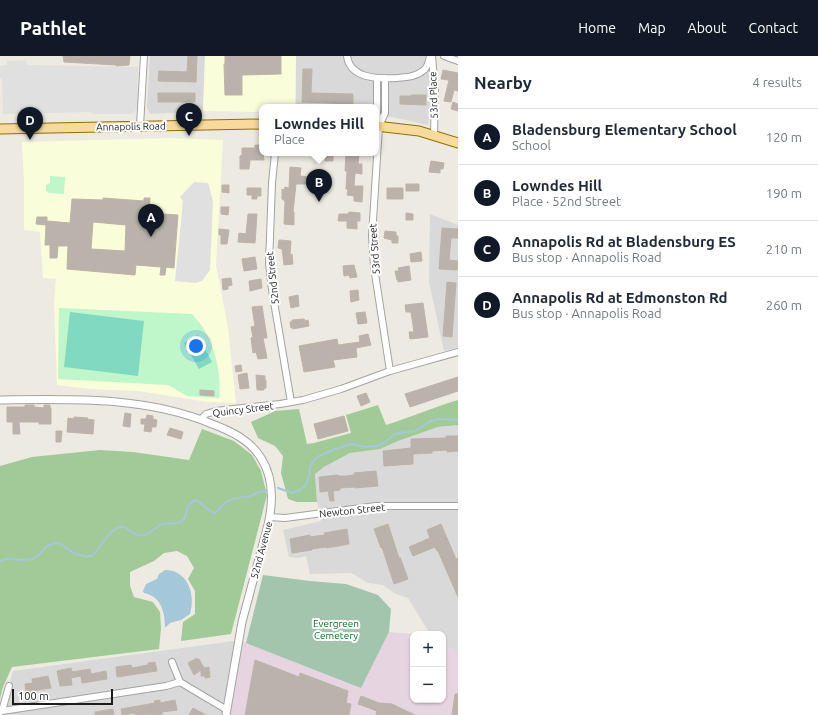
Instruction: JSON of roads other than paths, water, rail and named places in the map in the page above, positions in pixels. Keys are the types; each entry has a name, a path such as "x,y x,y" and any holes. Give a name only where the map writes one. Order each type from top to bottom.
{"main road":[{"name":"Annapolis Road","path":"0,129 259,124"},
{"path":"379,126 419,131 458,143"}],"street":[{"path":"140,126 144,56"},
{"name":"53rd Place","path":"347,56 351,66 357,72 377,78 408,77 419,73 427,66 431,56"},
{"name":"53rd Place","path":"431,56 435,92 434,135"},
{"path":"444,56 458,61"},
{"path":"377,78 377,104"},
{"path":"379,123 385,113 385,78"},
{"name":"52nd Street","path":"275,156 272,183 269,263 272,290 291,402"},
{"name":"53rd Street","path":"375,156 372,236 374,267 390,371"},
{"name":"Quincy Street","path":"0,400 113,401 160,408 201,419 206,414 216,410 291,402 317,397 390,371 458,352"},
{"name":"52nd Avenue","path":"201,419 242,438 253,448 267,469 272,499 270,517 239,635 238,650 226,713"},
{"name":"Newton Street","path":"270,517 285,518 376,506 458,506"},
{"path":"172,662 180,682 226,713"},
{"path":"9,686 1,711 166,686 180,682"}],"water":[{"path":"165,570 173,571 185,579 191,592 192,599 190,614 181,620 170,623 166,627 163,610 158,601 143,591 146,584 157,579 159,574"}],"waterway":[{"path":"278,488 292,493 300,490 306,485 313,461 319,456 335,449 351,444 365,447 377,446 384,443 395,434 415,431 437,419 458,420"},
{"path":"0,561 4,559 30,560 38,556 49,545 59,543 79,555 92,556 106,537 117,528 126,527 135,534 141,536 150,533 162,524 175,524 180,522 185,517 187,509 191,503 195,500 214,513 226,502 268,490"}],"place":[{"name":"Annapolis Rd at Bladensburg ES","path":"189,136"},
{"name":"Annapolis Rd at Edmonston Rd","path":"30,140"},
{"name":"Lowndes Hill","path":"319,202"},
{"name":"Bladensburg Elementary School","path":"151,237"}],"park label":[{"name":"Evergreen Cemetery","path":"336,628"}]}
